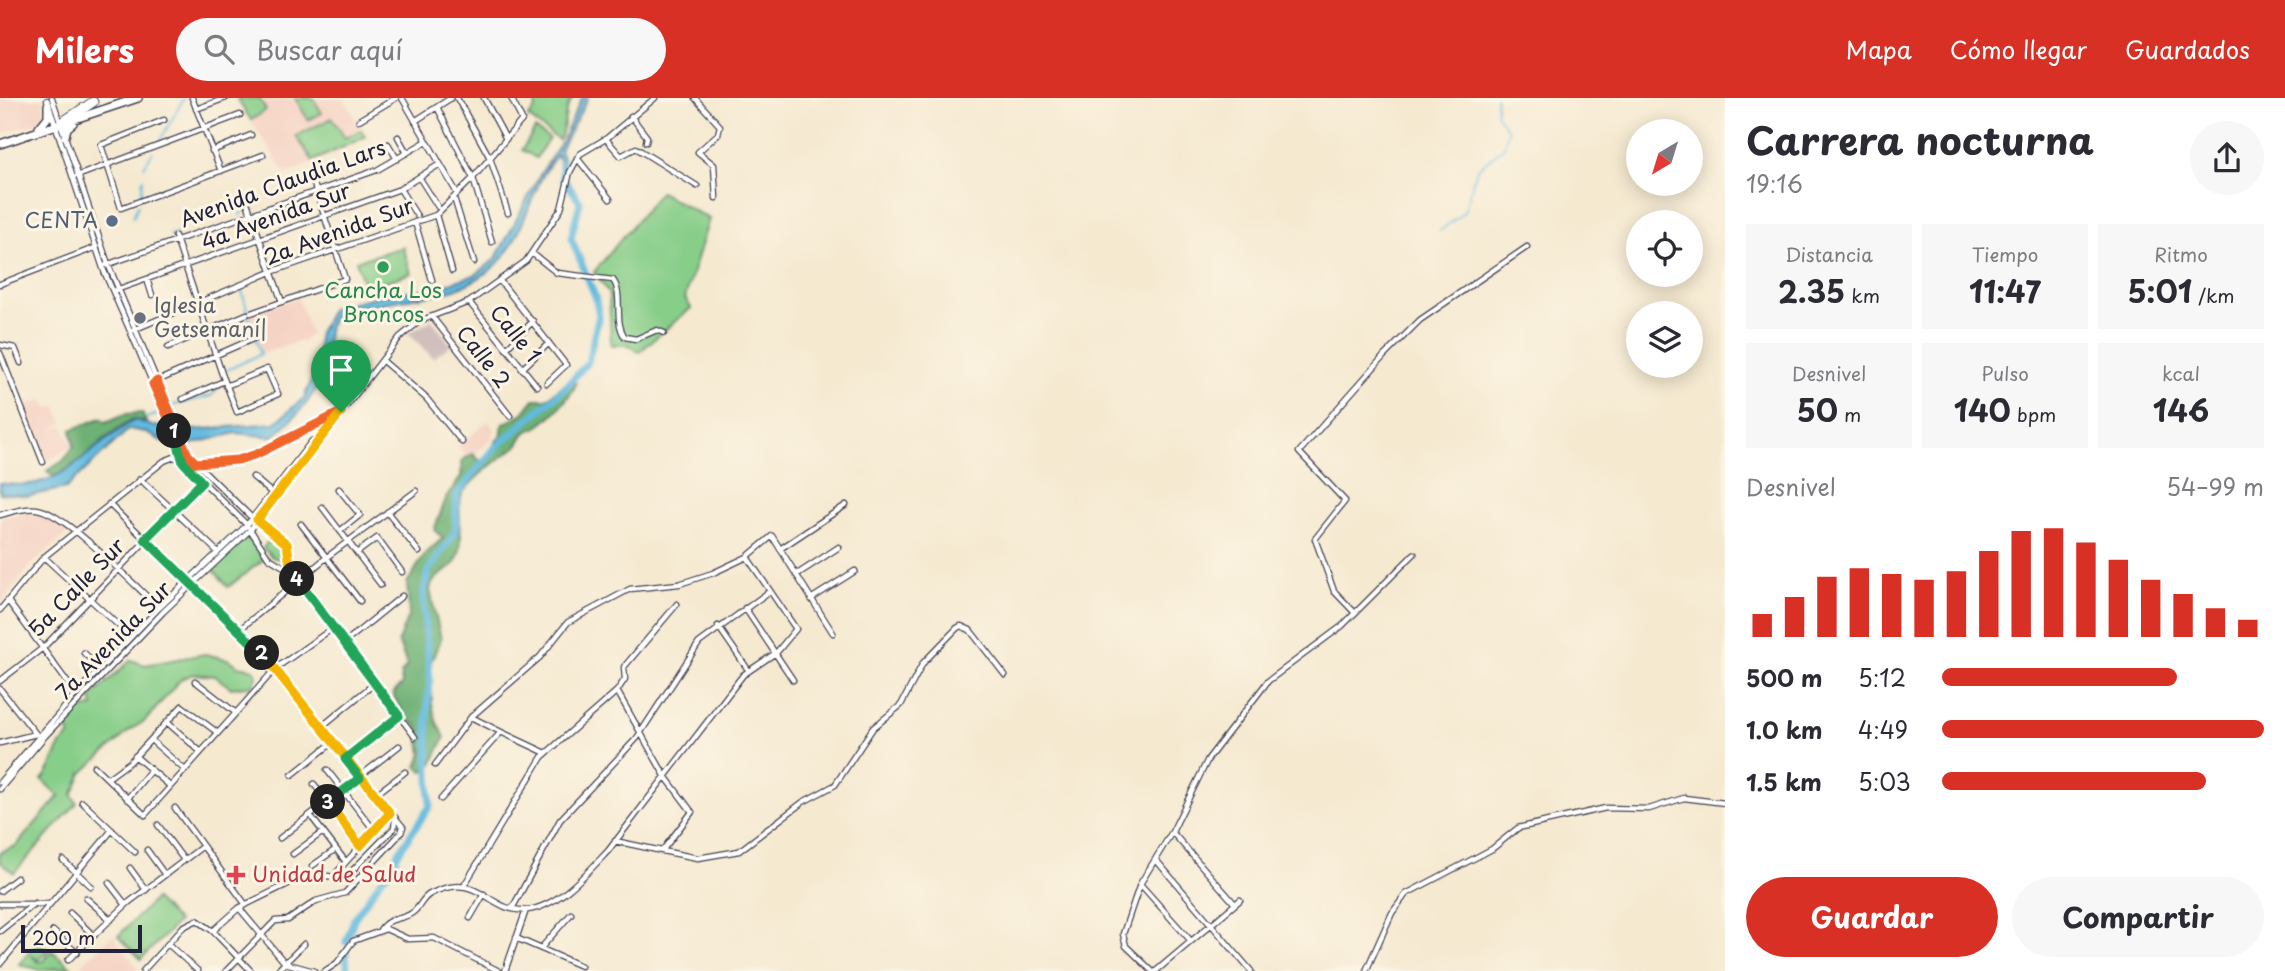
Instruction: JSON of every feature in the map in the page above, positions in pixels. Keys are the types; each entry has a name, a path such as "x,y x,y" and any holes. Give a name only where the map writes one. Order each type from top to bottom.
{"highway":[{"path":"79,118 94,100"},
{"path":"60,125 94,100"}],"main road":[{"path":"60,125 66,129 79,118 128,98"},
{"path":"0,142 138,98"},
{"path":"43,129 48,117 48,100"}],"street":[{"path":"192,98 221,171"},
{"path":"196,109 226,98"},
{"path":"359,120 396,98"},
{"path":"402,98 456,195 474,262"},
{"path":"415,121 451,98"},
{"path":"457,98 490,158 509,213"},
{"path":"484,98 506,139"},
{"name":"2a Avenida Sur","path":"134,328 437,208 456,195 473,178 522,120 511,98"},
{"path":"255,519 272,493 407,330 420,321 469,302 533,254 561,209 577,158 606,139 655,98"},
{"path":"695,98 720,126 718,134 698,152 714,165 716,198"},
{"path":"48,100 60,125"},
{"path":"48,100 60,125 129,330 186,452 255,519 285,541 291,571"},
{"path":"437,107 473,178 492,242"},
{"path":"76,176 240,115"},
{"path":"631,116 646,137 646,142"},
{"path":"164,120 103,143 100,147 121,208 263,155"},
{"path":"212,151 251,135"},
{"path":"398,138 407,153"},
{"path":"606,139 621,156 636,148 697,186"},
{"name":"Avenida Claudia Lars","path":"105,265 377,170 427,141"},
{"path":"388,144 397,159"},
{"path":"577,158 610,199"},
{"name":"4a Avenida Sur","path":"115,290 400,189 440,164"},
{"path":"168,347 207,329 345,279 311,175"},
{"path":"419,177 437,208 452,271"},
{"path":"400,189 416,218 432,280"},
{"path":"245,197 282,302"},
{"path":"176,238 196,302 225,384 237,412 278,394 267,369 225,384 183,399"},
{"path":"0,284 100,247"},
{"path":"1355,613 1334,591 1314,539 1345,500 1299,452 1384,356 1420,320 1527,247"},
{"path":"533,254 557,273 608,277 617,283 622,335 630,340 653,331 664,333"},
{"path":"147,279 152,295"},
{"path":"500,281 566,365 547,383"},
{"path":"115,290 134,328 155,383"},
{"name":"Calle 1","path":"469,302 537,386"},
{"name":"Calle 2","path":"433,318 510,416"},
{"path":"506,349 533,321"},
{"path":"129,330 134,328"},
{"path":"155,383 255,338"},
{"path":"522,369 549,343"},
{"path":"0,345 15,348 21,363"},
{"path":"0,353 43,463"},
{"path":"383,361 426,398 462,442"},
{"path":"0,610 44,557 167,459 196,463 238,460 281,444 341,412"},
{"path":"306,430 315,442"},
{"path":"255,519 315,442"},
{"path":"182,460 186,452"},
{"path":"182,460 249,527 266,555 291,571 415,737"},
{"path":"253,477 272,493"},
{"path":"140,479 218,552"},
{"name":"5a Calle Sur","path":"0,681 44,647 202,482"},
{"path":"339,489 360,515 341,531"},
{"path":"239,630 327,557 416,491"},
{"path":"108,504 276,668 332,743 403,827"},
{"path":"780,549 846,505"},
{"path":"322,507 381,585"},
{"path":"0,515 38,509 48,512 75,531 159,608"},
{"path":"387,512 419,552"},
{"name":"7a Avenida Sur","path":"0,789 40,735 76,694 159,608 255,519"},
{"path":"301,524 360,601"},
{"name":"7a Avenida Sur","path":"0,782 36,743 40,735 218,552 249,527"},
{"path":"435,765 471,717 540,657 568,622 630,589 679,584 713,573 747,557 772,536 833,633"},
{"path":"358,552 377,538 402,572"},
{"path":"796,575 839,547"},
{"path":"280,563 289,553"},
{"path":"1240,900 1154,971 1123,941 1140,884 1172,832 1208,760 1268,681 1342,626 1414,554"},
{"path":"44,557 131,637"},
{"path":"465,884 513,907 526,910 561,896 615,841 749,671 788,642 796,629 747,557"},
{"path":"811,599 855,571"},
{"path":"513,907 560,820 641,734 699,643 718,626 770,591"},
{"path":"344,643 402,596"},
{"path":"8,601 76,694"},
{"path":"380,930 390,919 410,915 426,895 465,884 546,753 617,691 625,679 624,667 677,604"},
{"path":"745,608 793,680"},
{"path":"718,626 749,671"},
{"path":"615,841 698,858 738,851 803,802 835,785 873,728 901,705 923,663 961,626 970,629 1004,675"},
{"path":"94,766 145,815 276,668 333,628"},
{"path":"84,653 101,669"},
{"path":"195,681 236,713"},
{"path":"320,727 374,683"},
{"path":"0,689 40,735 0,743"},
{"path":"617,691 666,776 692,812 662,851"},
{"path":"108,778 135,756 184,705 218,733"},
{"path":"345,759 399,716"},
{"path":"471,717 546,753"},
{"path":"167,723 201,751"},
{"path":"441,799 501,732"},
{"path":"151,740 186,770"},
{"path":"292,775 332,743"},
{"path":"280,838 399,746"},
{"path":"135,756 170,786"},
{"path":"127,799 151,770"},
{"path":"327,771 374,830"},
{"path":"375,795 405,772"},
{"path":"314,784 360,846"},
{"path":"1366,971 1392,914 1406,894 1476,858 1518,828 1606,808 1649,809 1684,798 1725,803"},
{"path":"82,802 135,852"},
{"path":"175,808 246,905"},
{"path":"310,815 346,862"},
{"path":"337,872 391,815"},
{"path":"391,815 394,828"},
{"path":"158,825 184,860"},
{"path":"214,931 239,908 307,874 345,878 394,828 403,827"},
{"path":"226,971 260,933 275,921 288,920 316,901 345,893 401,833 403,827"},
{"path":"0,964 112,830"},
{"path":"293,854 323,832"},
{"path":"1172,832 1235,904"},
{"path":"68,960 127,905 203,846"},
{"path":"312,866 336,849"},
{"path":"147,850 165,875"},
{"path":"63,860 91,886"},
{"path":"1155,860 1251,971"},
{"path":"130,869 146,890"},
{"path":"0,891 17,878"},
{"path":"108,883 127,905"},
{"path":"1140,884 1191,942"},
{"path":"470,918 484,894"},
{"path":"86,898 111,920"},
{"path":"0,930 36,903"},
{"path":"0,904 50,904"},
{"path":"239,908 285,962 314,971"},
{"path":"505,971 526,910"},
{"path":"70,914 94,936"},
{"path":"541,948 571,915"},
{"path":"142,971 183,927 197,920 214,931 251,971"},
{"path":"325,971 337,963 350,943 380,930 391,930 408,939 434,938 499,971"},
{"path":"53,931 77,953"},
{"path":"516,938 581,966"},
{"path":"168,944 198,971"},
{"path":"277,971 304,944"}],"shaded area":[{"path":"0,98 43,98 45,115 38,123 0,134"},
{"path":"235,98 344,98 367,138 286,174"},
{"path":"298,298 311,334 304,340 263,353 248,315"},
{"path":"432,320 451,345 433,358 408,333"},
{"path":"44,399 48,408 56,406 63,423 49,431 63,426 72,446 47,461 35,437 47,430 34,435 24,406"},
{"path":"488,421 495,431 492,435 494,438 475,454 466,456 458,446"},
{"path":"30,510 48,513 69,532 28,568 0,608 0,518"},
{"path":"113,935 140,971 76,971 91,955"}],"green space":[{"path":"259,98 266,110 251,120 237,99"},
{"path":"295,98 313,98 322,113 308,120"},
{"path":"537,98 573,98 567,108 559,140 528,117 535,109"},
{"path":"332,118 345,138 361,130 365,137 313,161 296,136"},
{"path":"535,129 549,138 536,158 522,150"},
{"path":"660,192 709,219 685,298 691,308 639,352 629,345 611,345 609,293 594,272"},
{"name":"Cancha Los Broncos","path":"403,247 411,273 365,288 356,261"},
{"path":"569,381 576,383 574,388 549,418 525,433 516,447 482,473 461,497 460,551 451,567 434,580 430,590 441,639 430,664 432,704 437,723 445,737 431,766 423,771 417,767 422,754 418,727 403,714 393,694 402,684 401,674 407,665 398,641 409,614 407,583 425,554 443,538 434,530 447,496 461,477 462,460 473,454 480,461 484,460 502,433 502,425 523,413 534,399 546,399"},
{"path":"142,413 146,422 133,419 122,425 75,464 54,477 47,471 63,461 74,446 71,430 101,418 106,422 125,414"},
{"path":"273,535 287,548 281,559 272,557 263,548"},
{"path":"244,539 248,539 264,559 228,587 213,569"},
{"path":"205,654 252,669 257,677 253,685 231,688 215,676 193,674 181,679 146,720 129,731 82,773 72,795 77,803 14,873 0,862 0,852 16,846 59,796 42,780 70,735 65,726 77,710 93,707 91,697 131,660 145,665"},
{"path":"155,899 178,922 141,959 118,936"},
{"path":"38,942 49,950 38,960 31,955 38,962 44,961 52,951 71,967 40,970 19,964"}],"water":[{"path":"582,98 588,98 560,150 565,164 563,171 557,155 540,181 516,237 498,263 461,287 374,304 333,318 328,332 324,369 315,392 300,411 272,437 236,433 192,444 169,445 145,432 129,429 66,488 28,496 0,493 0,483 22,485 41,482 58,475 135,420 152,426 193,430 275,423 304,398 318,363 318,335 332,308 381,295 434,288 475,275 496,258 541,173 562,141"}],"waterway":[{"path":"158,144 184,98"},
{"path":"1440,231 1464,212 1477,169 1504,147 1508,130 1497,115 1496,98"},
{"path":"144,166 153,152"},
{"path":"346,942 354,919 383,877 394,868 397,855 430,806 427,711 430,681 423,597 428,571 455,533 457,494 495,448 564,389 588,362 599,315 595,296 571,238 580,202 563,178 562,164"},
{"path":"141,198 143,179"},
{"path":"133,217 138,205"},
{"path":"240,215 245,208"},
{"path":"170,235 178,232"},
{"path":"241,288 248,312"},
{"path":"227,370 261,354 248,315"},
{"path":"171,406 211,396 222,384"},
{"path":"147,418 161,413"},
{"path":"346,953 347,971"}],"place":[{"name":"CENTA","path":"112,221"},
{"name":"Cancha Los Broncos","path":"383,267"},
{"name":"Iglesia Getsemaní|","path":"140,318"},
{"name":"Unidad de Salud","path":"236,875"}],"route":[{"path":"341,412 257,454 238,460 196,463 188,455 157,381 153,384 182,450 182,460 202,482 145,539 276,668 307,712 360,778 390,813 360,846 328,802 360,778 345,759 399,716 291,571 287,544 257,520 341,412"}]}
